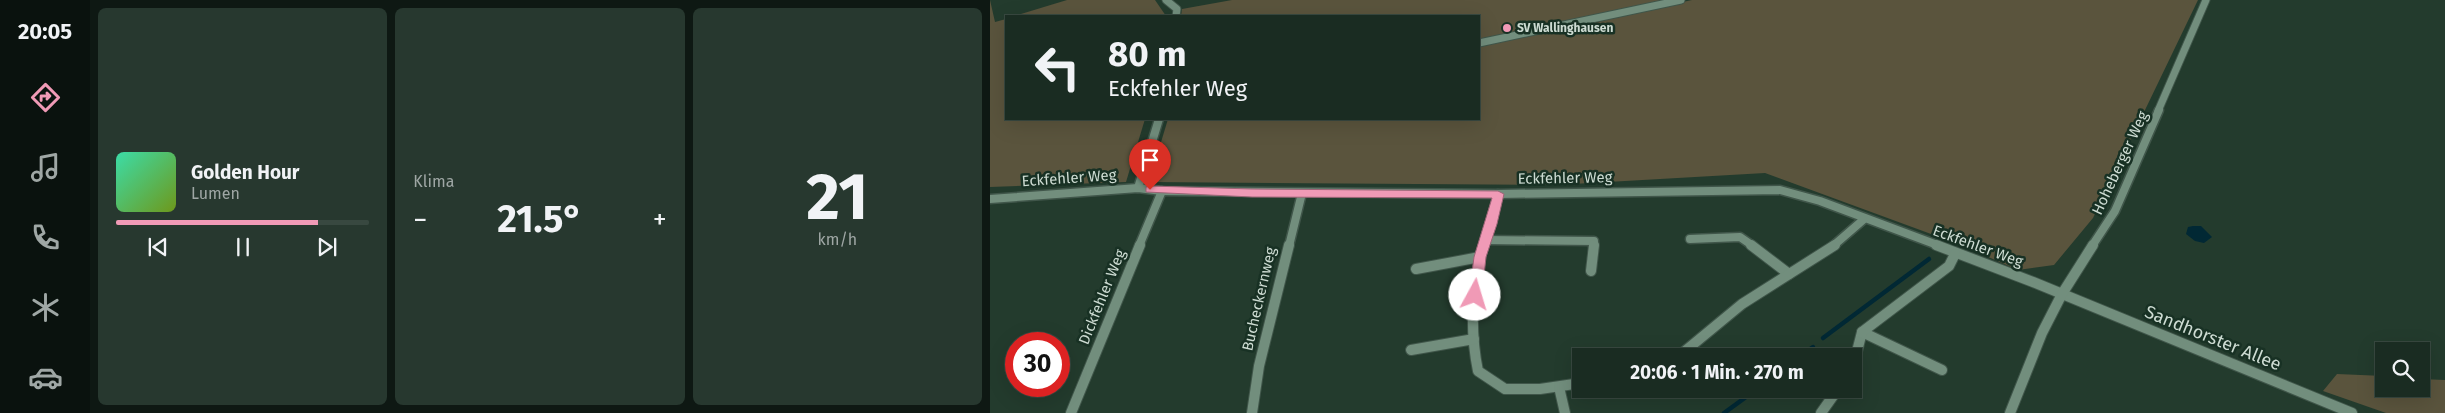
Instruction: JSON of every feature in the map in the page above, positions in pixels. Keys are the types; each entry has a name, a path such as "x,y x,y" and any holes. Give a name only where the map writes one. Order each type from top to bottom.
{"street":[{"path":"1166,0 1177,9 1176,15"},
{"path":"1480,43 1681,0"},
{"name":"Hoheberger Weg","path":"2010,413 2042,333 2062,294 2116,211 2206,0"},
{"path":"1138,188 1160,120"},
{"name":"Eckfehler Weg","path":"990,199 1138,188 1162,192 1498,194 1780,190 1820,202 1863,220 2062,294"},
{"name":"Dickfehler Weg","path":"1071,413 1162,192"},
{"name":"Bucheckernweg","path":"1252,413 1261,358 1302,193"},
{"path":"1498,194 1480,257 1473,314 1478,371 1505,389 1572,385"},
{"path":"1689,348 1722,323 1742,304 1838,243 1863,220"},
{"path":"1690,239 1740,237 1789,274"},
{"path":"1485,240 1594,241 1591,271"},
{"path":"1858,348 1862,332 1949,266 1955,254"},
{"path":"1416,269 1480,257"},
{"name":"Sandhorster Allee","path":"2062,294 2352,413"},
{"path":"1862,332 1942,370"},
{"path":"1411,350 1474,339"},
{"path":"1559,387 1565,413"},
{"path":"1821,413 1832,398"}],"shaded area":[{"path":"990,0 995,22 1005,19 1005,120 1145,120 1126,182 990,187"},
{"path":"1067,0 1155,0 1165,15 1017,15"},
{"name":"SV Wallinghausen","path":"1232,0 1668,0 1480,39 1480,15 1181,15 1182,9"},
{"path":"1692,0 2198,0 2093,218 2054,265 2018,270 1961,245 1765,173 1555,185 1149,182 1168,120 1480,120 1480,46"},
{"path":"2337,374 2375,376 2375,397 2430,397 2430,379 2445,380 2445,413 2386,413 2323,391"}],"water":[{"path":"2201,226 2212,237 2204,243 2195,241 2186,234 2188,227"}],"waterway":[{"path":"1823,338 1929,259"},
{"path":"1724,413 1745,398"}],"place":[{"name":"SV Wallinghausen","path":"1507,28"}],"route":[{"path":"1150,190 1162,192 1498,194 1491,224 1480,257 1475,295"}]}
